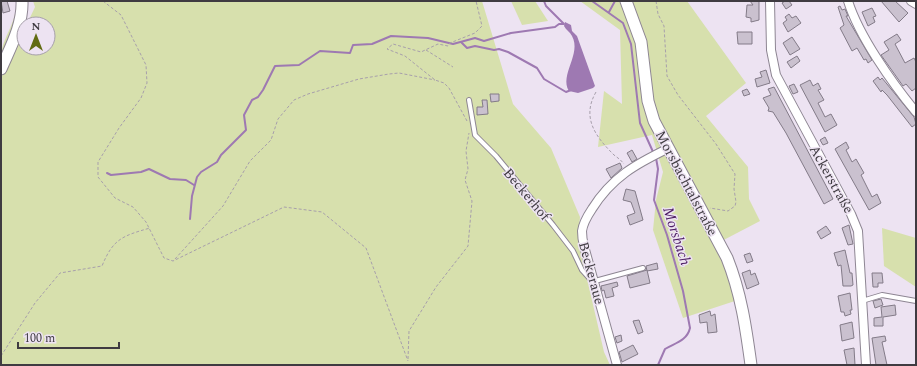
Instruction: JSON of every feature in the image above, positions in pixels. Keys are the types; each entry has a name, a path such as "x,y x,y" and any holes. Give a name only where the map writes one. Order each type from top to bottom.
{"main road":[{"path":"1,69 19,26 22,1"},
{"name":"Morsbachtalstraße","path":"626,1 641,42 650,109 664,150 702,210 727,258 742,301 751,365"}],"street":[{"name":"Ackerstraße","path":"770,1 771,50 776,75 852,214 858,230 861,301 866,365"},
{"path":"848,1 853,17 893,83 916,112"},
{"path":"911,1 916,4"},
{"name":"Beckeraue","path":"617,365 584,246 582,231 586,219 603,191 612,182 628,170 664,150"}],"lane":[{"name":"Beckerhof","path":"469,100 475,135 496,156 554,225 573,251 582,270 595,283"},
{"path":"595,283 643,268"},
{"path":"861,301 882,295 916,301"}],"path":[{"path":"103,1 121,16 146,65 147,83 141,98 119,128 98,162 98,177 115,198 132,207 146,222 164,258 173,261 284,207 322,212 366,248 408,361"},
{"path":"436,80 405,56 387,49 393,44 422,52 425,49 438,44 448,46 474,33 482,26 476,1"},
{"path":"656,1 658,14 664,26 667,76 678,95 716,144 735,174 735,206 728,211 713,208 702,210"},
{"path":"425,49 453,67"},
{"path":"173,261 223,206 250,161 271,140 278,119 294,100 353,80 399,73 444,83 450,88 467,121"},
{"path":"596,92 592,99 590,110 591,127 606,147 623,162 628,170"},
{"path":"408,365 409,330 436,287 468,246 472,200 465,180 468,169 466,151 470,128"},
{"path":"1,356 36,302 60,273 102,266 109,249 128,234 150,228"}],"green space":[{"path":"16,1 20,1 18,16 16,16 16,21 1,58 4,44 16,9"},
{"path":"33,1 482,1 513,104 551,148 580,217 578,240 604,352 610,365 1,365 1,78 16,47 16,56 56,56 56,16 31,16 35,7"},
{"path":"511,1 535,1 548,21 522,25"},
{"path":"580,1 687,1 746,83 706,116 748,167 749,199 760,221 716,244 738,300 683,318 653,230 656,200 663,172 652,135 598,147 604,91 622,104 620,30"},
{"path":"882,228 916,238 916,287 884,266"}],"shaded area":[{"path":"565,22 571,25 572,31 577,36 595,86 578,93 569,91 567,85 568,71 573,57 574,43 571,35 564,26"}],"building":[{"path":"1,1 7,1 10,11 3,13"},
{"path":"750,1 759,1 759,20 751,22 751,18 746,17 747,5 753,5"},
{"path":"789,1 792,5 786,9 782,3"},
{"path":"881,1 895,1 908,13 899,22"},
{"path":"840,6 842,10 845,9 848,16 846,16 872,60 868,63 866,59 864,60 857,48 852,51 840,28 844,25 838,7"},
{"path":"872,8 876,16 873,17 875,22 868,26 862,12"},
{"path":"789,14 792,18 796,16 801,23 788,32 783,23 787,20 785,17"},
{"path":"737,32 752,32 752,44 738,44"},
{"path":"897,34 901,40 895,44 905,63 914,58 916,62 916,88 912,91 906,84 903,86 881,55 889,50 884,42"},
{"path":"792,37 800,49 790,55 783,43"},
{"path":"797,56 800,61 791,68 787,62"},
{"path":"766,70 770,83 757,87 755,79 762,77 760,72"},
{"path":"878,77 880,80 882,78 914,117 916,124 912,127 887,95 882,90 881,92 873,81"},
{"path":"810,80 813,86 818,83 821,89 818,90 824,100 818,103 825,117 831,114 837,125 825,132 800,85"},
{"path":"794,84 798,92 793,94 789,86"},
{"path":"774,87 833,199 824,204 786,133 773,112 768,111 769,108 763,98 771,95 768,89"},
{"path":"747,89 750,94 744,96 742,91"},
{"path":"490,94 499,94 499,101 491,102"},
{"path":"482,100 487,100 488,114 477,115 477,107 483,107"},
{"path":"825,137 828,143 823,145 820,140"},
{"path":"846,142 849,148 846,150 852,162 856,159 864,173 861,175 872,197 877,194 881,203 869,210 835,149"},
{"path":"632,150 637,159 632,162 627,153"},
{"path":"620,163 622,168 611,178 606,169"},
{"path":"626,189 635,191 643,220 630,225 627,216 635,213 631,202 623,200"},
{"path":"849,225 853,244 848,245 842,228"},
{"path":"826,226 831,233 821,239 817,232"},
{"path":"845,250 850,273 852,273 853,285 851,286 843,286 841,265 838,266 834,253"},
{"path":"750,253 753,261 747,263 744,255"},
{"path":"657,263 658,269 647,271 646,266"},
{"path":"647,270 650,283 630,288 627,276"},
{"path":"750,270 751,275 755,273 759,284 747,289 742,273"},
{"path":"872,273 882,273 883,283 878,283 878,287 873,287"},
{"path":"617,282 618,286 612,288 614,296 606,298 604,290 602,291 601,286"},
{"path":"850,293 852,310 850,310 851,314 845,316 844,312 841,312 838,296"},
{"path":"881,299 883,305 875,308 873,301"},
{"path":"895,305 896,315 883,317 883,326 874,326 874,318 882,317 881,307"},
{"path":"710,311 711,316 715,314 717,332 708,333 707,322 700,323 699,315"},
{"path":"639,320 643,332 638,334 633,321"},
{"path":"852,322 854,338 842,341 840,325"},
{"path":"621,335 622,341 617,343 615,337"},
{"path":"885,336 886,341 882,342 887,365 876,365 872,338"},
{"path":"633,345 638,354 622,362 619,352"},
{"path":"854,348 855,365 847,365 844,350"}],"waterway":[{"path":"190,219 192,196 197,177 201,172 217,162 221,155 246,130 244,115 252,100 258,97 263,90 275,66 299,65 320,51 350,53 353,45 372,44 391,36 428,38 453,44 475,38 484,41 511,33 555,27 559,24 564,24 546,6 544,1"},
{"name":"Morsbach","path":"592,1 623,23 631,44 640,123 654,154"},
{"path":"609,12 615,1"},
{"path":"461,42 467,48 475,46 494,50 499,49 508,52 537,68 544,79 566,92 571,90"},
{"name":"Morsbach","path":"656,158 658,169 654,200 667,235 683,291 690,328 683,339 665,349 658,365"},
{"path":"107,173 111,175 141,172 149,169 170,179 186,180 194,185"}]}
